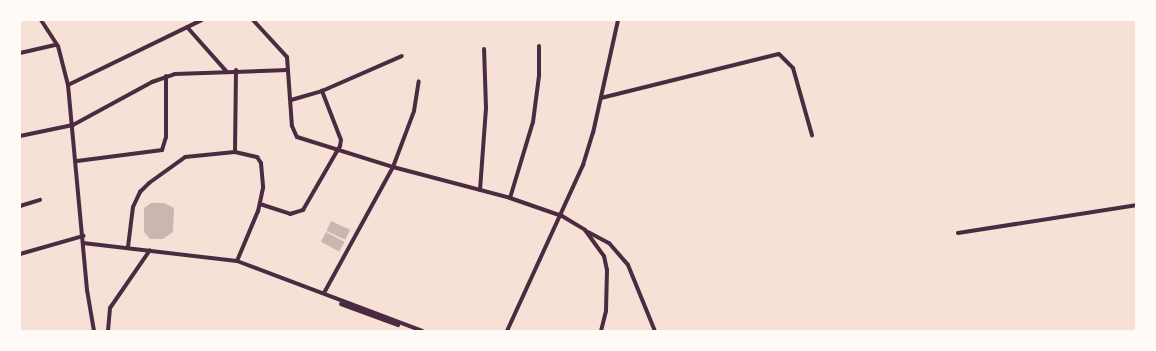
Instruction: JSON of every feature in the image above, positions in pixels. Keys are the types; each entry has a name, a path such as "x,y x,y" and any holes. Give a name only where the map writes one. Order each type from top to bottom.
{"street":[{"path":"41,20 56,45 68,85 77,161 87,290 94,331"},
{"path":"68,85 202,20"},
{"path":"253,20 285,53 291,100 292,126 297,137 337,151 510,198 562,216 609,243 628,265 655,331"},
{"path":"508,331 562,216 583,165 601,98 618,20"},
{"path":"187,28 226,70"},
{"path":"20,54 56,45"},
{"path":"510,198 534,122 539,76 539,46"},
{"path":"480,190 486,108 484,49"},
{"path":"601,98 779,54 794,68 812,136"},
{"path":"291,100 322,91 402,56"},
{"path":"20,136 73,125 166,76 226,70 288,70"},
{"path":"235,152 236,70"},
{"path":"77,161 162,150 166,136 166,76"},
{"path":"324,293 393,167 414,111 419,81"},
{"path":"260,204 285,213 303,210 337,151 341,140 322,91"},
{"path":"128,247 133,207 140,192 149,183 185,157 235,152 253,154 261,162 263,188 260,204 237,261"},
{"path":"20,206 40,200"},
{"path":"958,234 1136,205"},
{"path":"585,230 604,256 607,270 606,311 601,331"},
{"path":"20,254 83,236"},
{"path":"83,243 128,247 237,261 422,331"},
{"path":"108,331 110,308 150,250"},
{"path":"341,304 416,331"}],"building":[{"path":"151,203 164,203 174,208 173,232 163,239 150,239 144,232 144,208"},
{"path":"331,221 350,230 345,240 326,231"},
{"path":"326,232 345,242 339,252 321,242"}]}
